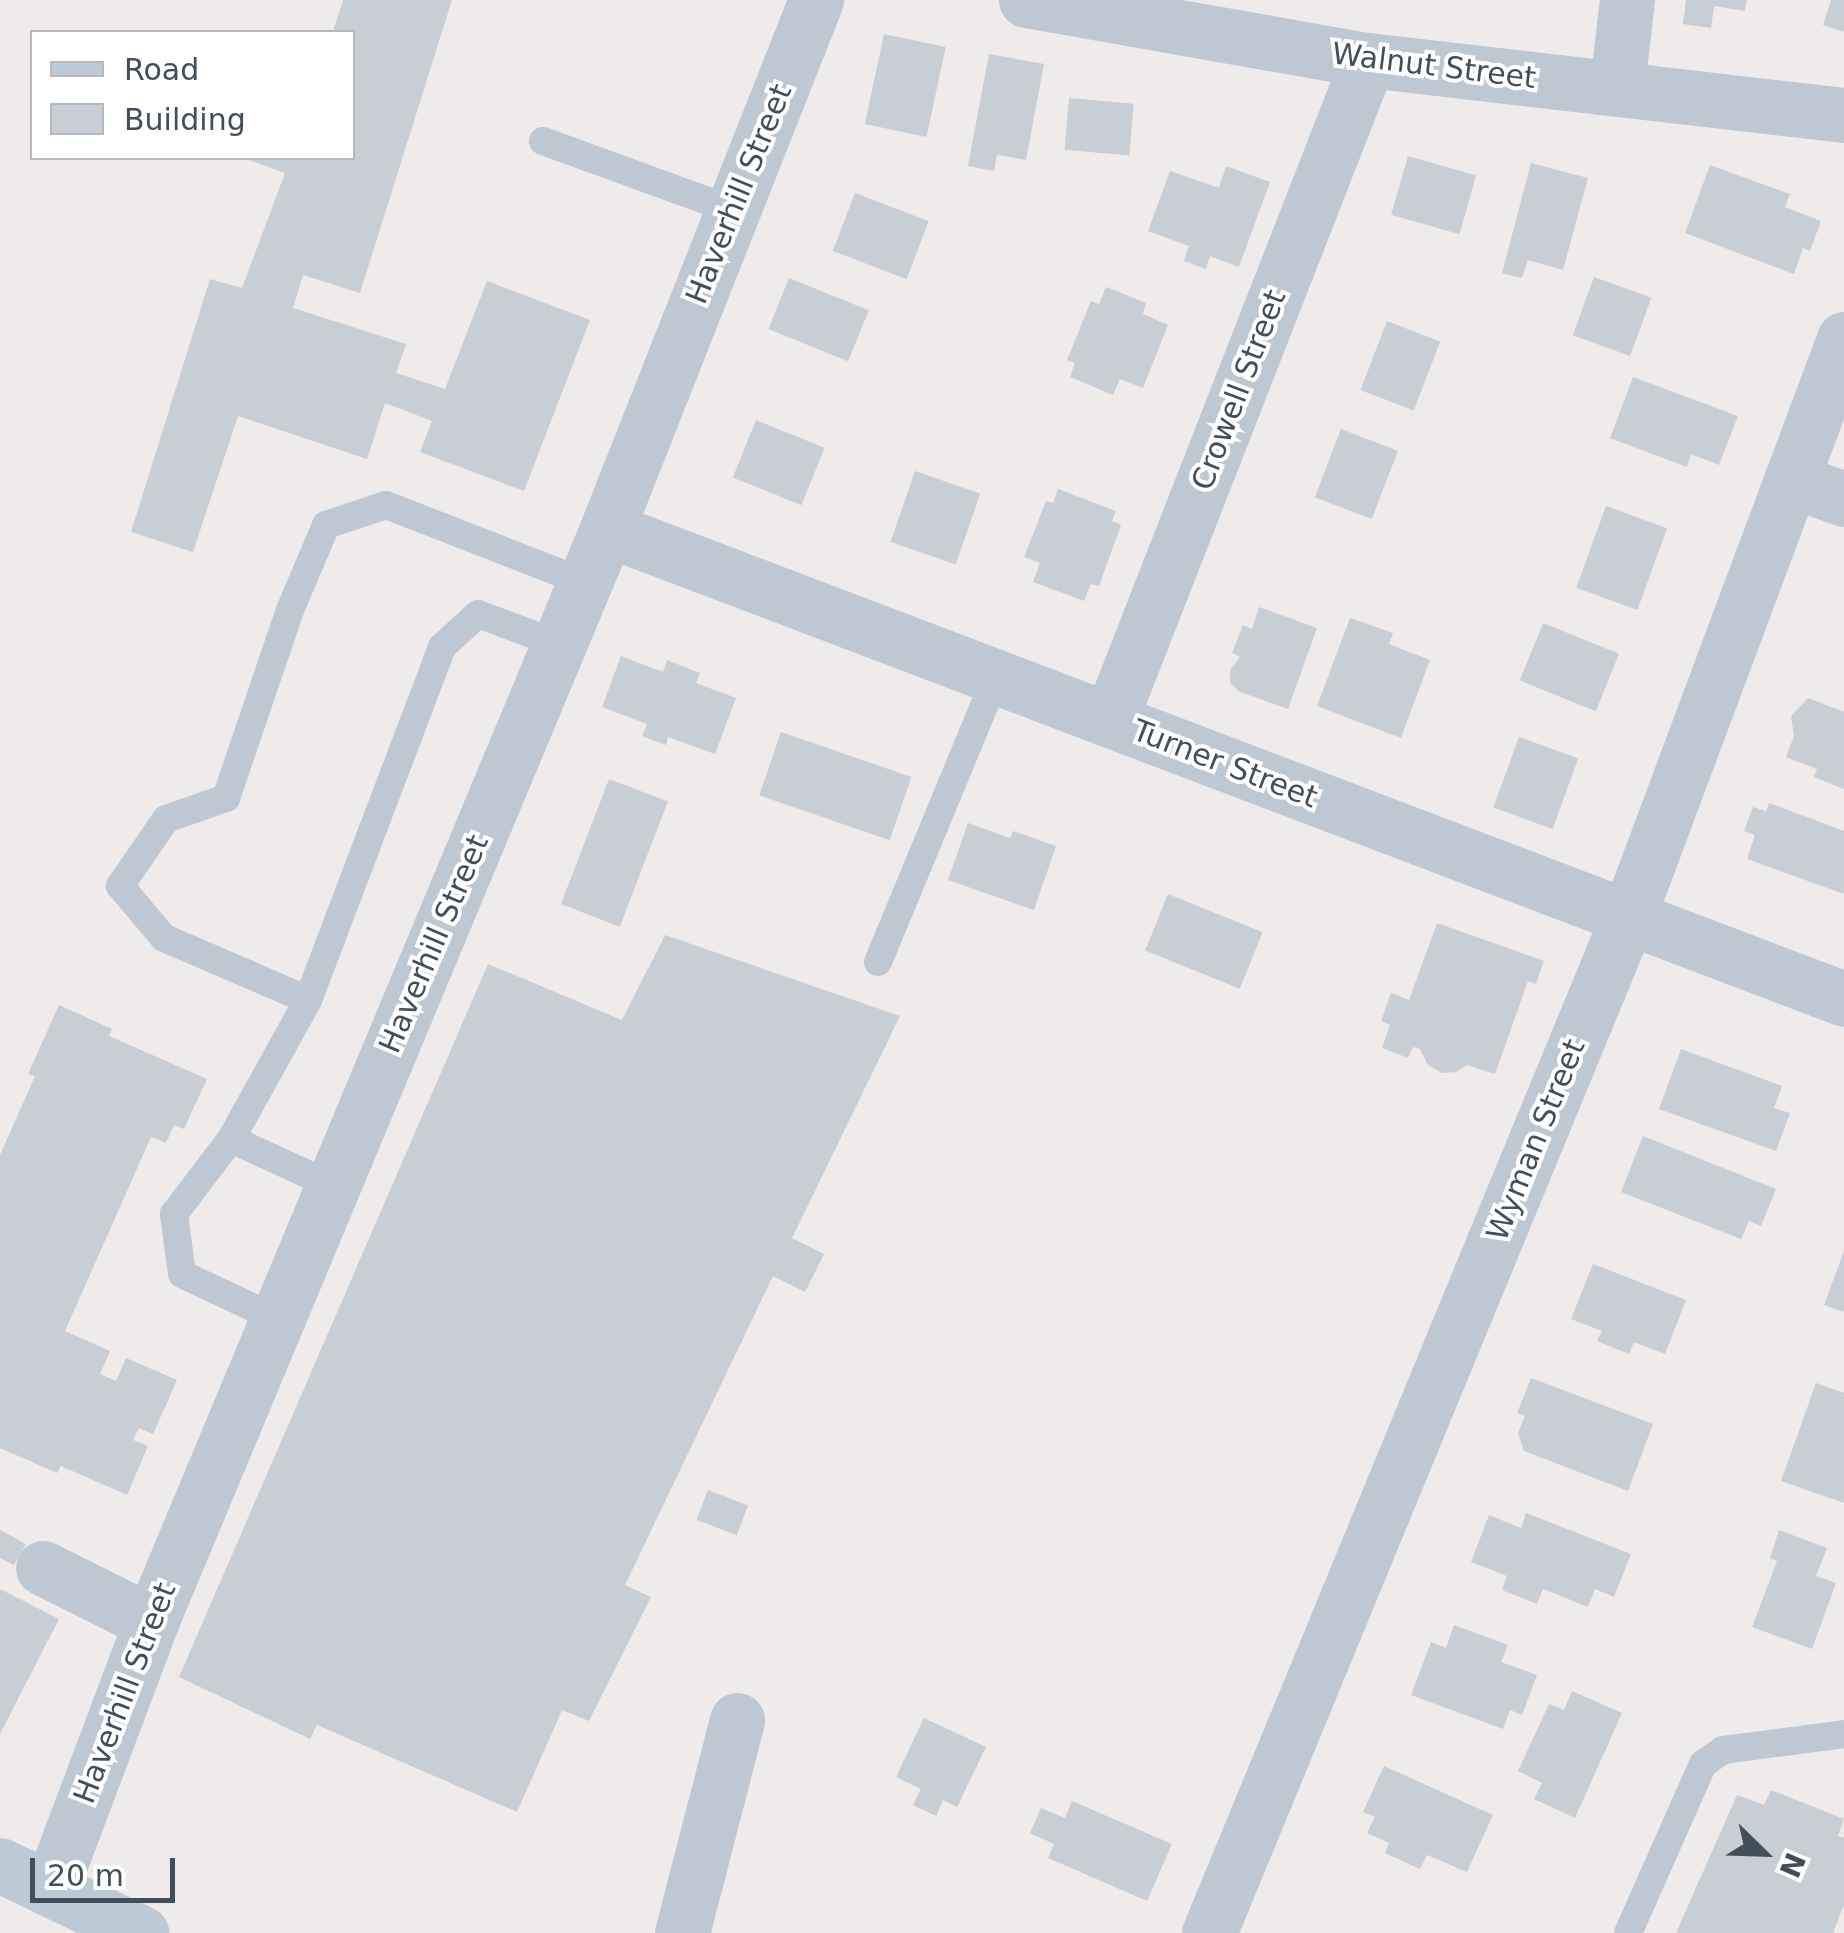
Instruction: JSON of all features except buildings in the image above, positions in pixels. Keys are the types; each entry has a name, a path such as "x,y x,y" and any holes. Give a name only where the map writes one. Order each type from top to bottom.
{"main road":[{"path":"0,1865 140,1933"}],"street":[{"name":"Haverhill Street","path":"50,1888 151,1622 606,529 816,0"},
{"name":"Walnut Street","path":"1026,0 1221,18 1368,60 1844,115"},
{"path":"1617,86 1627,0"},
{"name":"Crowell Street","path":"1110,720 1368,60"},
{"name":"Wyman Street","path":"1209,1933 1628,917 1844,339"},
{"path":"1791,480 1844,500"},
{"name":"Turner Street","path":"606,529 1844,999"},
{"path":"42,1568 151,1622"},
{"path":"682,1933 737,1720"}],"lane":[{"path":"543,141 733,210"},
{"path":"308,1000 164,938 120,886 166,819 226,798 290,610 326,525 386,505 584,582"},
{"path":"278,1318 182,1274 174,1214 230,1140 308,1000 442,647 478,614 558,644"},
{"path":"878,962 996,677"},
{"path":"230,1140 333,1186"},
{"path":"1628,1933 1703,1764 1723,1750 1844,1734"}]}
